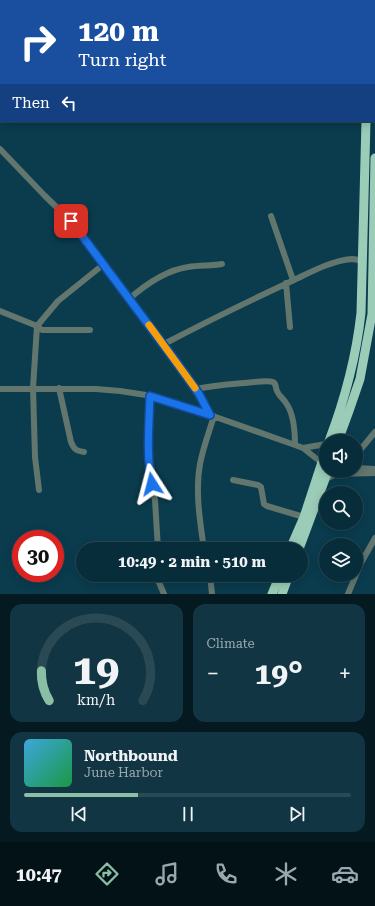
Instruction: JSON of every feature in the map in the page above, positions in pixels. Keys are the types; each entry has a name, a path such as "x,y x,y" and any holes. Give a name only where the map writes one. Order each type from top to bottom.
{"highway":[{"path":"332,434 343,404 358,342 361,313 369,127"},
{"path":"341,434 355,395 368,344 372,314 375,158"},
{"path":"293,542 304,517 319,471"},
{"path":"302,542 325,478"},
{"path":"272,594 277,582"},
{"path":"282,594 286,582"}],"street":[{"path":"0,151 71,221 164,344 196,389 212,416 200,464 198,484 203,542"},
{"path":"271,216 293,280"},
{"path":"164,344 227,311 318,268 335,262 352,259 358,259 363,262"},
{"path":"39,490 35,457 33,388 37,326 58,301 104,264"},
{"path":"129,299 139,290 179,269 222,264"},
{"path":"286,283 290,327"},
{"path":"0,311 37,326 42,330 90,330"},
{"path":"196,389 224,384 263,381 273,382 276,385 276,390 289,408 294,426 295,445"},
{"path":"59,388 70,442 73,448 77,451 84,452"},
{"path":"0,389 59,388 120,391 150,396 303,448 319,460"},
{"path":"150,396 148,434 149,471 155,500 158,542"},
{"path":"363,447 375,432"},
{"path":"303,448 319,445"},
{"path":"363,468 375,469"},
{"path":"363,473 375,473"},
{"path":"233,480 258,485 261,487 264,504 267,506 304,517"},
{"path":"348,594 361,563 375,538"},
{"path":"159,582 164,594"},
{"path":"211,582 212,594"}],"slow traffic":[{"path":"149,325 195,388"}],"route":[{"path":"71,221 164,344 199,394 210,415 150,396 148,434 149,471 152,484"}]}
